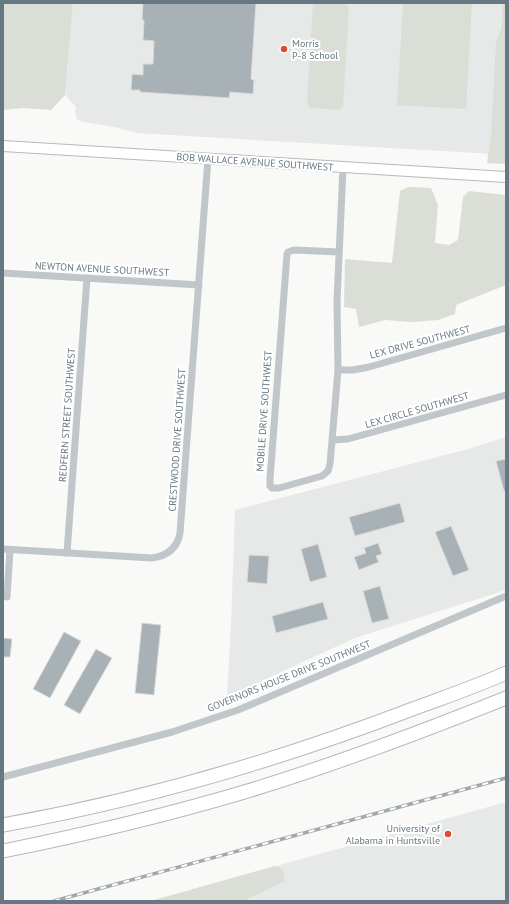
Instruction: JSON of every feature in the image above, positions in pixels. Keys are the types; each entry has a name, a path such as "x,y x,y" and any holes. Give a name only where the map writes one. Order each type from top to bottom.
{"highway":[{"path":"3,825 58,815 206,778 351,733 506,673"},
{"path":"3,851 101,830 241,793 357,755 506,698"}],"main road":[{"name":"BOB WALLACE AVENUE SOUTHWEST","path":"3,146 506,177"}],"street":[{"name":"CRESTWOOD DRIVE SOUTHWEST","path":"6,549 152,558 168,554 178,543 180,533 208,159"},
{"name":"MOBILE DRIVE SOUTHWEST","path":"339,252 294,250 288,252 287,254 274,410 270,479 271,487 279,488 322,476 329,468 333,440 338,370 336,317 343,168"},
{"name":"NEWTON AVENUE SOUTHWEST","path":"3,273 199,285"},
{"name":"REDFERN STREET SOUTHWEST","path":"67,553 87,278"},
{"name":"LEX DRIVE SOUTHWEST","path":"338,370 353,370 369,367 506,328"},
{"name":"LEX CIRCLE SOUTHWEST","path":"333,440 348,439 506,395"},
{"path":"6,549 7,597"},
{"name":"GOVERNORS HOUSE DRIVE SOUTHWEST","path":"3,777 172,732 238,710 506,596"}],"shaded area":[{"path":"3,3 73,3 65,95 51,110 24,108 3,110"},
{"name":"Morris P-8 School","path":"73,3 502,3 493,154 137,133 115,127 83,122 77,119 75,113 76,107 65,95"},
{"path":"313,3 344,4 349,7 343,107 340,110 311,108 307,103"},
{"path":"403,3 472,3 466,109 397,105"},
{"path":"502,3 506,3 506,164 487,163 491,135 496,43 501,29"},
{"path":"408,187 431,188 438,205 435,243 449,245 458,240 463,197 469,191 506,195 506,285 456,305 455,314 438,320 411,322 385,320 359,327 356,309 344,307 345,259 392,263 400,191"},
{"path":"506,437 506,590 355,638 227,697 235,510 468,449"},
{"name":"University of Alabama in Huntsville","path":"506,802 506,901 151,901"},
{"path":"275,866 283,869 285,881 243,901 151,901"}],"building":[{"path":"143,3 256,3 251,79 254,80 253,94 230,92 229,98 140,92 140,90 131,90 132,74 143,75 143,64 153,64 154,41 143,40"},
{"path":"506,459 506,491 504,491 496,461"},
{"path":"400,503 405,522 355,536 349,517"},
{"path":"451,526 469,570 453,576 435,532"},
{"path":"378,543 382,554 376,556 379,562 359,570 354,557 366,553 364,548"},
{"path":"318,544 327,577 310,582 301,549"},
{"path":"249,555 269,556 267,584 247,582"},
{"path":"380,586 389,619 372,623 363,591"},
{"path":"323,602 328,619 276,633 272,616"},
{"path":"142,623 161,625 154,695 135,693"},
{"path":"64,632 81,641 50,698 33,689"},
{"path":"3,638 12,639 10,657 3,657"},
{"path":"96,649 112,658 80,714 64,705"}],"railway":[{"path":"54,901 506,778"}],"place":[{"name":"Morris P-8 School","path":"284,49"},
{"name":"University of Alabama in Huntsville","path":"448,834"}]}
